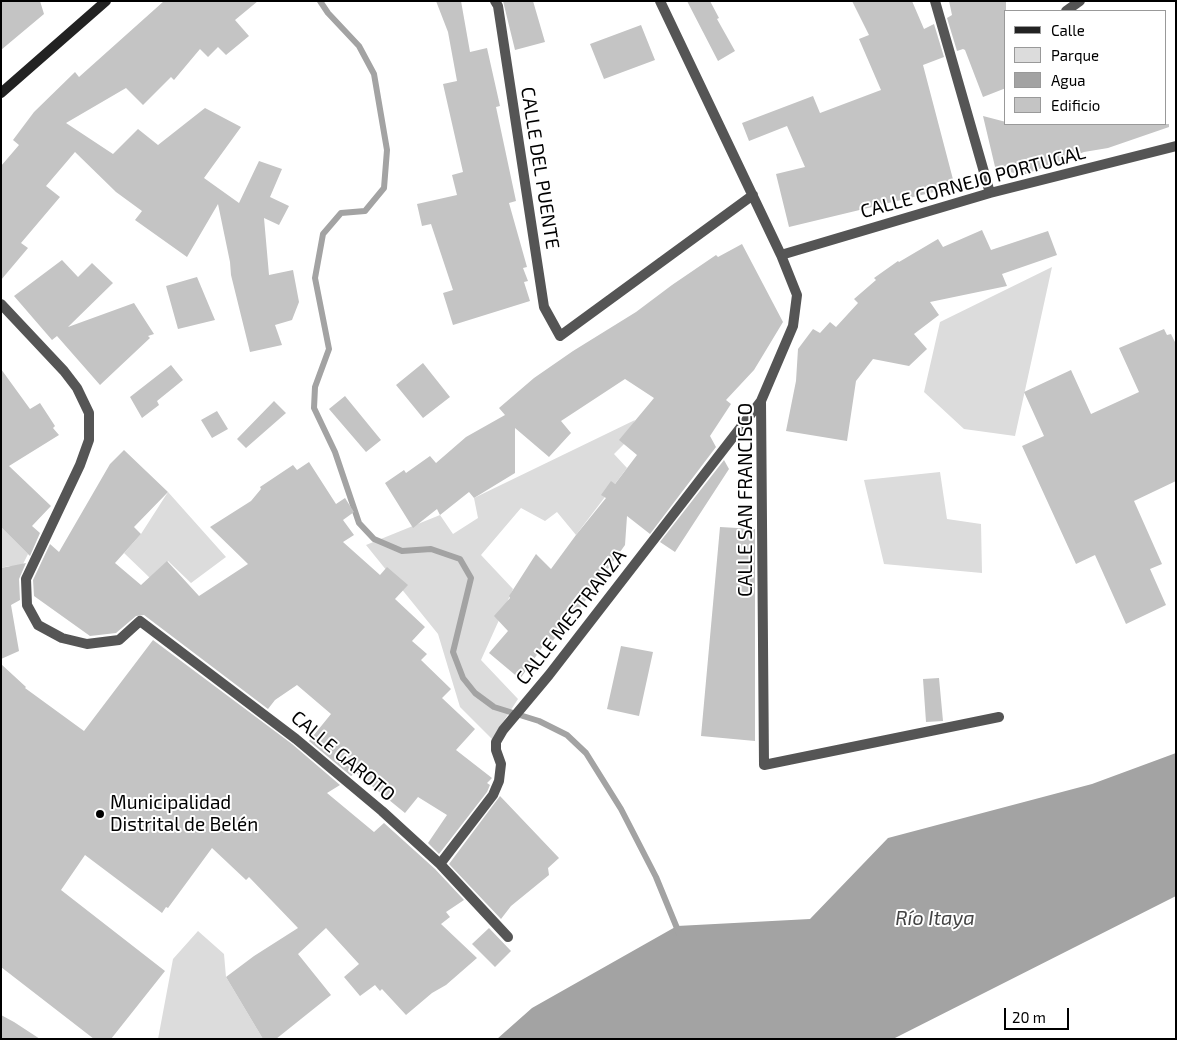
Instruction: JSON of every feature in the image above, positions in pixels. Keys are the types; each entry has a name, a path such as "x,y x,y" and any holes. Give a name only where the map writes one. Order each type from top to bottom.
{"main road":[{"path":"1,93 106,1"}],"street":[{"name":"CALLE DEL PUENTE","path":"495,1 498,6 544,307 560,336 753,195"},
{"name":"CALLE SAN FRANCISCO","path":"660,1 781,255 797,295 793,326 761,401 764,765 999,717"},
{"path":"935,1 990,193"},
{"path":"1067,10 1080,1"},
{"name":"CALLE CORNEJO PORTUGAL","path":"781,255 990,193 1176,146"},
{"name":"CALLE GAROTO","path":"1,304 64,371 77,388 89,413 89,440 80,465 26,579 28,605 38,625 62,638 87,644 119,640 140,621 296,739 382,811 440,864 508,937"},
{"name":"CALLE MESTRANZA","path":"440,864 492,796 499,781 501,764 496,750 496,742 503,730 549,675 761,401"}],"green space":[{"path":"1052,267 1015,436 964,429 924,392 940,322"},
{"path":"635,420 624,444 614,454 627,468 576,535 557,512 545,521 521,508 481,555 513,589 481,660 518,699 492,739 460,707 438,634 366,545 440,515 453,534 478,518 474,498"},
{"path":"940,472 947,519 981,524 982,573 884,564 864,480"},
{"path":"168,492 226,557 191,583 168,561 150,578 124,553 141,534"},
{"path":"1,527 28,554 21,568 9,566 1,568"},
{"path":"198,931 224,954 226,977 263,1039 158,1039 173,959"}],"water":[{"name":"Río Itaya","path":"1176,753 1176,896 893,1039 497,1039 532,1008 677,926 810,919 888,838 1092,784"}],"building":[{"path":"1,1 40,1 44,14 1,50"},
{"path":"164,1 258,1 235,20 249,36 226,55 218,47 208,57 200,49 174,80 171,77 143,105 126,88 66,123 113,154 138,129 158,145 205,108 241,127 204,178 239,203 259,161 282,169 270,197 289,206 279,225 264,218 269,275 293,270 299,302 292,320 275,325 282,345 250,352 231,275 218,204 187,257 135,220 142,211 116,192 75,152 46,186 60,197 21,243 28,248 1,280 1,166 19,145 13,140 34,112 75,72 79,77"},
{"path":"436,1 461,1 470,52 487,48 500,106 496,107 516,201 509,203 527,267 523,268 528,281 524,282 530,301 453,325 443,293 453,290 431,224 422,226 417,204 457,195 452,175 463,172 443,84 457,81 448,32"},
{"path":"503,1 533,1 545,42 515,50"},
{"path":"687,1 710,1 719,18 717,19 735,51 718,61"},
{"path":"852,1 912,1 924,29 934,24 944,57 923,65 955,187 789,227 776,174 805,167 787,126 749,141 742,123 813,96 820,113 881,90 859,39 869,35"},
{"path":"949,1 1006,1 1006,10 1004,10 1004,89 983,97 965,50 957,51 947,18 952,15"},
{"path":"641,25 655,60 604,79 590,44"},
{"path":"983,116 1004,121 1004,125 1169,124 1169,127 1108,148 1084,152 1026,174 996,171"},
{"path":"982,230 991,250 1048,231 1057,255 1002,274 1007,286 930,302 939,315 914,334 927,349 909,366 873,359 856,381 847,441 786,431 796,381 798,349 813,329 820,333 830,322 836,327 858,303 854,299 876,280 874,278 898,261 938,239 943,247"},
{"path":"742,244 783,322 754,370 726,400 731,404 710,436 716,447 650,534 627,516 625,545 575,615 551,643 548,639 520,679 489,653 508,631 494,616 510,598 509,596 536,554 551,569 606,498 601,495 611,481 615,484 637,455 619,440 654,398 625,379 561,421 571,433 549,457 515,428 515,473 474,498 469,492 440,515 437,509 413,528 385,483 404,470 406,473 430,456 436,463 466,437 505,415 499,408 534,378 636,312 716,255 718,257"},
{"path":"62,260 78,277 92,263 113,283 68,327 134,303 154,334 148,336 150,338 100,385 57,336 52,340 14,296"},
{"path":"197,277 215,320 178,329 166,286"},
{"path":"1164,329 1167,335 1171,334 1176,344 1176,481 1134,501 1162,564 1150,569 1166,605 1126,624 1095,555 1076,564 1022,446 1044,436 1024,392 1071,370 1091,414 1139,392 1119,348"},
{"path":"423,363 450,397 423,418 396,385"},
{"path":"171,365 183,380 157,401 159,405 142,418 130,397"},
{"path":"1,369 30,409 40,403 55,426 53,428 59,435 9,466 51,506 32,526 40,533 30,556 1,527"},
{"path":"345,396 381,440 366,452 329,409"},
{"path":"274,401 286,413 246,448 237,439"},
{"path":"217,411 228,429 212,438 201,420"},
{"path":"124,450 168,492 134,527 141,534 115,563 141,585 167,561 199,596 248,564 210,527 251,501 261,489 260,487 293,465 297,470 309,462 336,504 345,498 354,512 343,520 354,535 343,542 380,575 387,567 408,585 395,599 425,627 412,641 427,654 421,660 451,689 442,698 475,729 456,750 492,778 487,783 490,785 487,792 439,854 428,843 447,815 418,797 405,813 356,773 351,776 309,741 331,714 297,685 275,700 268,709 144,615 136,616 116,633 90,636 34,596 33,580 50,544 59,552 110,464"},
{"path":"724,460 729,469 675,552 660,542"},
{"path":"720,527 755,529 755,741 701,736"},
{"path":"26,563 19,579 20,600 11,605 19,651 1,659 1,568"},
{"path":"153,640 292,744 340,785 327,793 374,832 384,823 435,869 464,900 446,912 450,917 441,924 477,958 446,985 432,993 406,1015 382,989 380,991 375,985 360,996 344,977 359,964 326,928 298,954 331,995 276,1039 263,1039 226,977 254,956 298,928 249,877 246,880 212,848 168,908 166,907 162,913 85,855 61,890 165,971 111,1039 94,1039 1,967 1,664 25,688 84,731"},
{"path":"621,646 653,652 639,716 607,709"},
{"path":"939,678 943,721 926,722 923,679"},
{"path":"500,796 559,858 548,868 549,875 511,906 501,919 449,864"},
{"path":"489,928 511,951 495,967 472,944"},
{"path":"1,1015 14,1022 40,1039 1,1039"}],"waterway":[{"path":"320,1 328,13 359,46 374,74 387,150 384,188 365,211 341,213 323,234 315,278 329,349 315,387 314,408 335,452 359,523 374,539 402,551 431,549 460,559 471,578 453,652 463,678 475,693 494,707 539,721 567,735 586,753 621,809 656,877 679,933"}],"place":[{"name":"Municipalidad Distrital de Belén","path":"100,814"}]}
